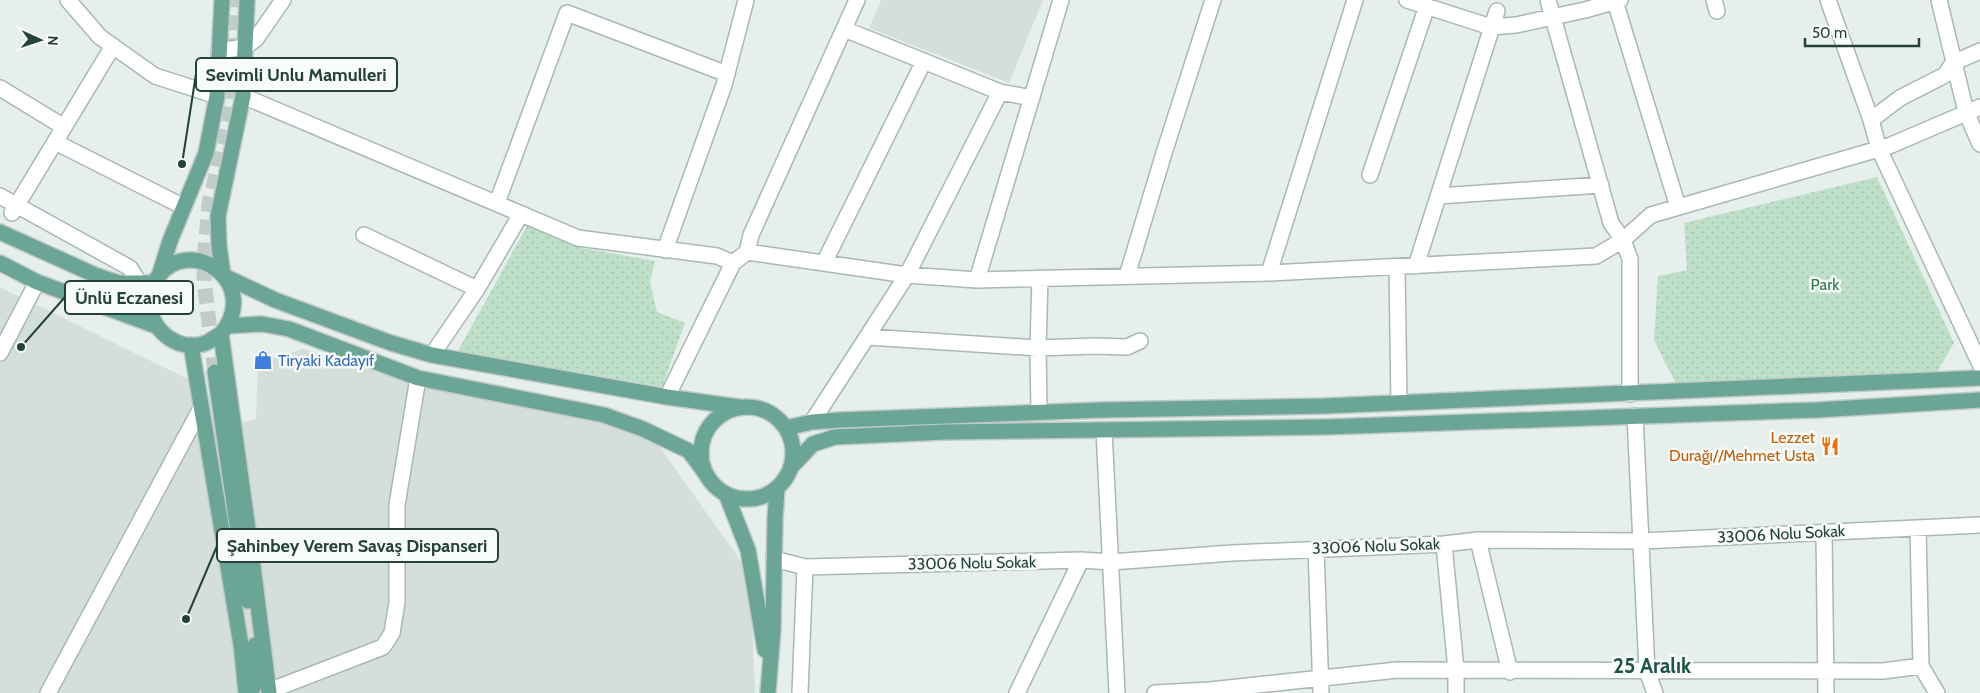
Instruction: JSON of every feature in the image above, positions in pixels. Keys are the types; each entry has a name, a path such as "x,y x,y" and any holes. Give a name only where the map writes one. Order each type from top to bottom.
{"main road":[{"path":"222,0 217,96 206,154 170,241 151,280 150,313 156,326 165,336 177,343 191,345 207,342 224,330 262,324 289,329 418,378 604,415 643,429 688,451 714,486 738,499 766,496 777,488 786,478 792,466 813,444 835,437 945,432 1326,427 1817,410 1980,400"},
{"path":"247,0 243,96 218,216 219,246 224,276 233,293 233,310 224,330 268,692"},
{"path":"0,232 94,275 119,283 151,280 172,265 185,260 199,261 212,265 224,276 284,304 391,343 432,355 667,397 739,407 757,407 774,414 786,428 792,440 794,453 792,466"},
{"path":"0,263 37,282 156,326"},
{"path":"191,345 241,645 246,693"},
{"path":"216,372 255,645 268,692"},
{"path":"786,428 812,422 1039,412 1399,403 1980,378"},
{"path":"706,474 701,460 701,446 705,432 714,420 725,412 739,407"},
{"path":"768,688 773,630 777,488"},
{"path":"726,494 748,550 764,636 768,688"},
{"path":"253,693 255,645"}],"street":[{"path":"219,51 246,47 256,39 283,0"},
{"path":"665,250 727,74 746,0"},
{"path":"667,397 733,263 747,252 751,235 857,0"},
{"path":"976,280 1061,0"},
{"path":"1127,276 1213,0"},
{"path":"1269,273 1355,0"},
{"path":"1406,0 1496,26 1554,17 1618,1 1678,207"},
{"path":"1548,0 1611,223 1623,240 1630,259 1630,394"},
{"path":"1828,0 1871,120 1878,149 1980,364"},
{"path":"1939,0 1966,112 1980,144"},
{"path":"70,1 100,36 155,76 217,96"},
{"path":"1416,266 1496,26 1496,5"},
{"path":"1370,174 1426,6"},
{"path":"497,203 567,13 727,74"},
{"path":"844,29 1000,92 1032,98"},
{"path":"15,209 113,46"},
{"path":"1871,120 1900,98 1945,75 1954,63 1980,51"},
{"path":"824,263 924,61"},
{"path":"0,88 64,127"},
{"path":"812,422 821,405 868,337 907,275 1000,92"},
{"path":"243,96 578,238 717,256 733,263"},
{"path":"747,252 907,275 976,280 1269,273 1596,256 1623,240 1650,215 1878,149 1980,107"},
{"path":"55,142 184,207"},
{"path":"1439,196 1601,185"},
{"path":"0,196 15,209 151,280"},
{"path":"432,355 477,289 521,214"},
{"path":"364,235 477,289"},
{"path":"1397,267 1399,403"},
{"path":"1039,412 1040,278"},
{"path":"0,353 37,282"},
{"path":"868,337 1038,348 1127,347 1140,340"},
{"path":"268,692 383,647 392,632 397,602 397,505 418,378"},
{"path":"48,693 201,408"},
{"path":"1635,416 1647,671 1655,693"},
{"path":"1104,430 1118,693"},
{"name":"33006 Nolu Sokak","path":"774,559 805,567 1081,560 1111,562 1232,552 1444,544 1478,540 1642,541 1980,525"},
{"path":"1918,528 1921,666 1937,693"},
{"path":"1824,532 1826,693"},
{"path":"1478,540 1510,672"},
{"path":"1444,544 1456,670 1456,693"},
{"path":"1316,549 1320,686"},
{"path":"1017,693 1081,560"},
{"path":"800,693 805,567"},
{"path":"1155,693 1320,686 1396,670 1510,672 1883,671 1921,666"}],"shaded area":[{"path":"881,0 1043,0 1009,83 869,28"},
{"path":"0,287 200,385 201,433 256,419 258,363 303,349 649,432 750,574 755,693 0,693"}],"green space":[{"name":"Park","path":"1877,177 1954,343 1937,372 1676,384 1654,340 1658,276 1687,270 1684,223"},
{"path":"528,224 577,247 655,261 650,282 657,312 685,323 662,387 458,351"}],"tunnel":[{"path":"215,372 204,281 205,249 209,204 224,140 232,85 236,0"}],"place":[{"name":"Sevimli Unlu Mamulleri","path":"182,164"},
{"name":"Ünlü Eczanesi","path":"21,347"},
{"name":"Tiryaki Kadayıf","path":"263,360"},
{"name":"Lezzet Durağı//Mehmet Usta","path":"1830,446"},
{"name":"Şahinbey Verem Savaş Dispanseri","path":"186,619"}],"district":[{"name":"25 Aralık","path":"1652,665"}]}
